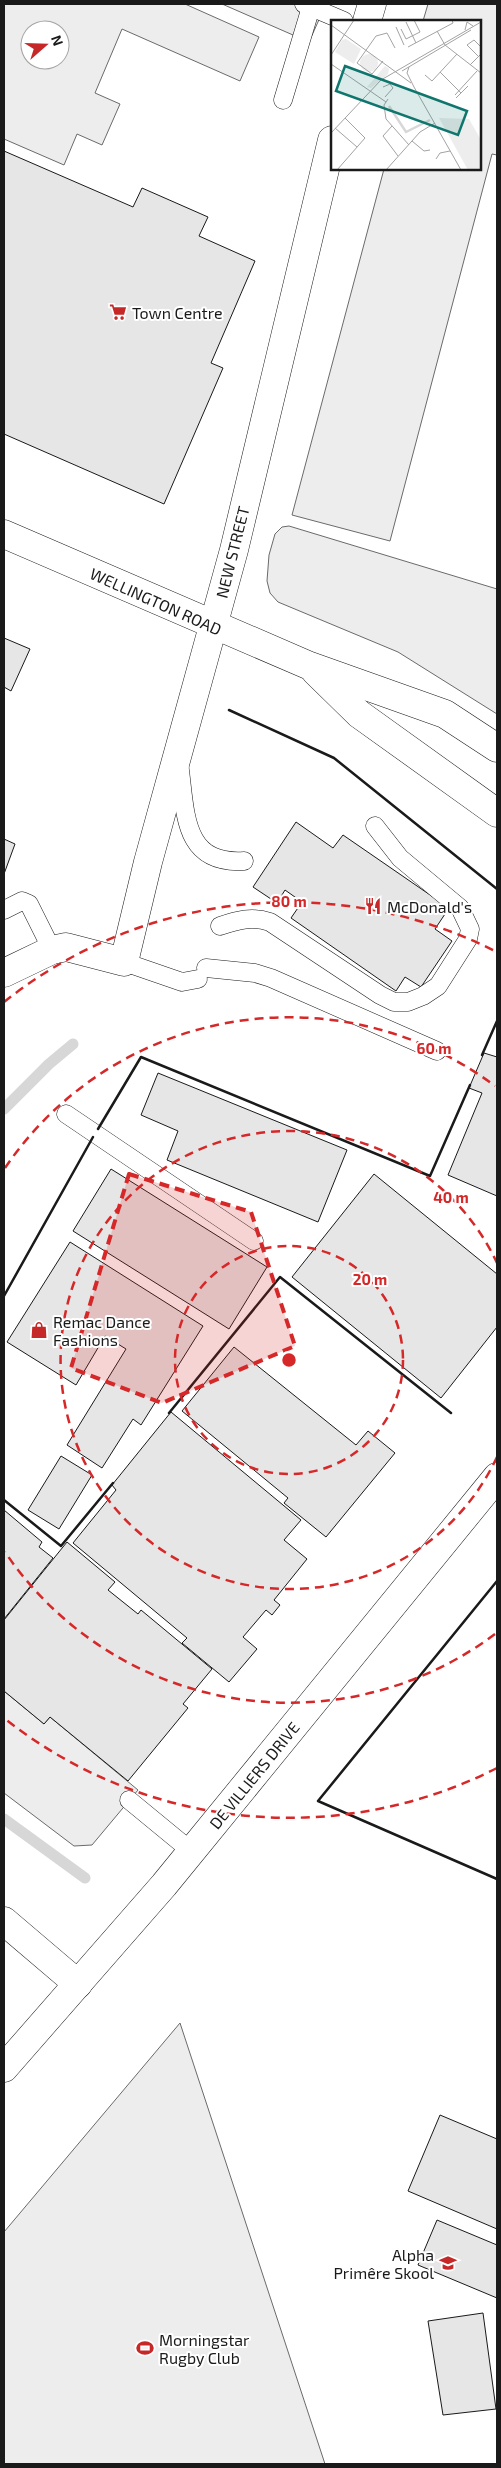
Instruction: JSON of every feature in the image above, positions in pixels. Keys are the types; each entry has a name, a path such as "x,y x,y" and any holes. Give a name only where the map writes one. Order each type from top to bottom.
{"street":[{"path":"367,20 372,4"},
{"name":"NEW STREET","path":"124,962 148,862 214,626 331,144"},
{"name":"WELLINGTON ROAD","path":"4,534 310,666 445,714 497,748"},
{"name":"WELLINGTON ROAD","path":"310,666 360,714 497,813"},
{"path":"4,973 52,950 66,947 124,962"},
{"name":"DE VILLIERS DRIVE","path":"4,2068 191,1851 497,1477"},
{"path":"4,1921 78,1984"}],"lane":[{"path":"283,100 308,5 342,20"},
{"path":"178,755 188,824 198,848 218,860 244,861"},
{"path":"220,926 242,919 258,918 270,922 380,995 394,1002 408,1002 423,996 438,986 468,939 470,929 460,908 400,858 376,826"},
{"path":"4,910 22,901 29,904 52,950"},
{"path":"124,962 182,982 202,974 255,973 437,1051"},
{"path":"66,1114 254,1241"},
{"path":"129,1800 191,1851"}],"highlighted area":[{"path":"129,1174 251,1212 295,1346 162,1403 71,1368"}],"shaded area":[{"path":"4,4 185,4 259,37 240,81 122,29 95,93 120,104 102,145 77,134 64,165 4,139"},
{"path":"222,4 326,4 309,42"},
{"path":"428,4 497,4 497,155 492,154 390,541 292,515 384,170 481,170 481,20 423,20"},
{"path":"289,526 497,589 497,714 398,652 278,602 270,593 267,581 269,555 275,534 282,527"},
{"path":"4,1691 44,1724 50,1717 138,1790 92,1845 74,1846 4,1793"},
{"name":"Morningstar Rugby Club","path":"180,2023 325,2464 4,2464 4,2232"}],"building":[{"name":"Town Centre","path":"4,151 133,207 142,188 208,217 199,236 255,261 211,363 223,368 164,504 4,434"},
{"path":"4,638 30,649 11,691 4,687"},
{"name":"McDonald's","path":"296,822 333,848 343,835 449,908 435,929 452,941 421,987 405,977 396,991 291,918 302,902 285,890 277,903 253,887"},
{"path":"4,839 15,844 4,874"},
{"path":"484,1053 497,1057 497,1196 448,1175 482,1093 469,1088"},
{"path":"158,1073 347,1150 318,1222 167,1160 178,1131 141,1115"},
{"path":"111,1169 267,1267 229,1329 73,1231"},
{"path":"374,1174 497,1274 497,1327 441,1398 292,1277"},
{"path":"70,1242 203,1326 141,1425 133,1419 102,1468 67,1445 126,1349 105,1336 76,1385 7,1342"},
{"path":"234,1347 356,1445 368,1431 395,1453 326,1537 284,1503 288,1498 182,1411"},
{"path":"171,1412 301,1520 284,1540 307,1559 274,1600 280,1605 272,1615 266,1610 243,1637 257,1649 229,1682 182,1643 187,1638 73,1543 116,1490 112,1485"},
{"path":"61,1456 92,1475 59,1529 28,1510"},
{"path":"4,1510 42,1542 39,1547 53,1558 4,1619"},
{"path":"67,1542 115,1582 108,1590 138,1614 141,1610 212,1669 183,1704 188,1708 128,1781 50,1717 44,1724 4,1691 4,1620"},
{"path":"440,2115 497,2139 497,2229 408,2191"},
{"path":"437,2220 497,2245 497,2298 418,2265"},
{"path":"483,2313 496,2409 443,2415 428,2321"}],"waterway":[{"path":"4,1109 49,1064 73,1044"},
{"path":"4,1819 85,1878"}],"wall":[{"path":"229,710 334,758 497,889"},
{"path":"482,1055 497,1021"},
{"path":"98,1129 141,1057 430,1176 470,1085"},
{"path":"4,1296 93,1137"},
{"path":"169,1413 280,1277 451,1413"},
{"path":"4,1500 61,1546 113,1483"},
{"path":"497,1581 318,1801 497,1879"}],"place":[{"name":"Town Centre","path":"118,312"},
{"name":"McDonald's","path":"373,906"},
{"name":"Remac Dance Fashions","path":"39,1330"},
{"name":"Alpha Primêre Skool","path":"448,2263"},
{"name":"Morningstar Rugby Club","path":"145,2348"}]}
